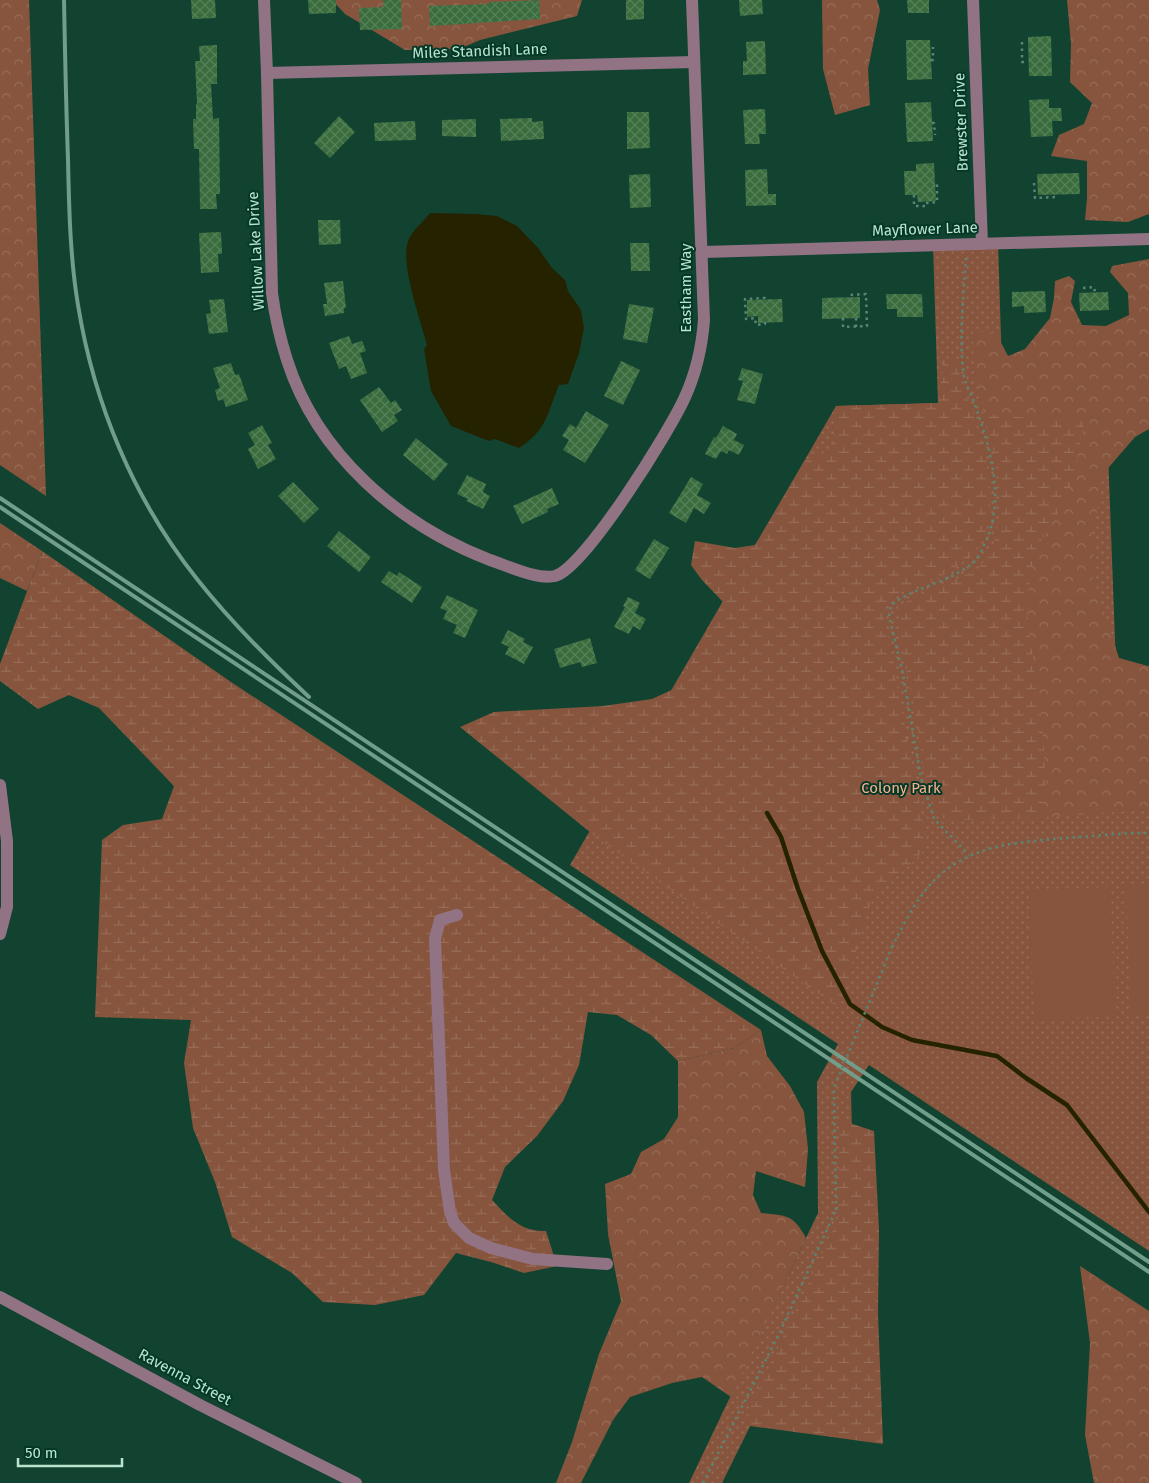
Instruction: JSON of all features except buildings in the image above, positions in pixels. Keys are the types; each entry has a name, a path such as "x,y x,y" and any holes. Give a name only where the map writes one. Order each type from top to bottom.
{"street":[{"name":"Willow Lake Drive","path":"264,0 272,294 287,362 307,406 330,441 349,465 384,500 425,529 470,552 527,573 542,576"},
{"name":"Eastham Way","path":"542,576 556,576 583,554 597,537 671,425 686,396 695,370 703,337 703,252 692,0"},
{"name":"Brewster Drive","path":"973,0 982,244"},
{"name":"Miles Standish Lane","path":"267,73 694,62"},
{"name":"Mayflower Lane","path":"703,252 1149,239"},
{"path":"0,785 7,842 7,907 0,934"},
{"path":"457,915 440,920 435,939 444,1170 450,1212 454,1223 469,1238 491,1248 533,1259 607,1264"},
{"name":"Ravenna Street","path":"0,1296 200,1404 356,1483"}],"path":[{"path":"1022,42 1022,62 1028,62"},
{"path":"931,60 933,60 933,47"},
{"path":"932,123 934,123 935,135"},
{"path":"914,195 914,206 937,202 937,183 935,183"},
{"path":"1034,183 1035,198 1055,197 1054,195"},
{"path":"966,255 962,353 964,378 986,438 995,479 995,507 990,533 976,560 953,576 900,598 891,605 889,616 902,670 920,778 934,819 969,855"},
{"path":"1083,288 1094,287 1094,292"},
{"path":"843,318 843,327 867,326 866,294 849,295"},
{"path":"765,322 765,324 756,325 755,318 746,319 745,298 765,298 766,300"},
{"path":"856,318 856,327"},
{"path":"702,1483 780,1332 836,1210 834,1088 892,947 913,906 940,875 969,855 1012,843 1120,833 1149,833"}],"green space":[{"path":"0,0 29,0 46,496 0,465"},
{"path":"332,0 582,0 577,16 480,40 459,49 405,50 345,14"},
{"path":"822,0 877,0 880,10 868,69 870,105 835,115 823,69"},
{"path":"1067,0 1149,0 1149,214 1128,222 1085,220 1087,161 1051,156 1059,135 1084,124 1092,103 1070,82 1071,44"},
{"name":"Colony Park","path":"998,243 1003,401 1106,399 1116,666 1149,666 1149,1251 869,1065 851,1092 854,1216 722,1483 689,1483 818,1213 817,1082 838,1044 570,865 836,406 938,403 933,245"},
{"path":"1149,259 1149,429 1135,437 1103,474 1095,524 1093,577 1119,658 1148,666 1149,668 1149,809 1039,818 1046,786 1043,736 1026,605 1034,553 1057,515 1084,416 1055,420 984,414 973,353 973,331 996,333 1008,356 1025,349 1050,318 1055,281 1069,276 1075,281 1071,302 1082,325 1106,326 1129,315 1128,293 1110,272 1112,266"},
{"path":"942,358 959,359 960,383 971,405 985,454 990,485 990,512 985,534 975,554 940,577 904,591 882,606 923,822 924,850 910,865 874,891 839,1008 596,837 460,727 494,712 603,706 652,699 678,687 723,602 691,565 695,541 735,548 755,545 804,462 827,451 837,437 836,406 938,403 943,369"},
{"path":"984,414 1055,420 1085,416 1073,482 1057,515 1034,553 1026,605 1043,736 1046,786 1039,818 963,820 942,818 934,807 923,768 918,726 902,647 898,606 936,587 977,570 992,551 1001,511 1000,476"},
{"path":"0,523 42,551 27,591 0,578"},
{"path":"42,551 231,682 761,1030 734,1048 678,1061 651,1035 617,1015 588,1012 579,1065 563,1101 537,1136 505,1167 492,1200 510,1218 522,1226 537,1231 546,1231 557,1266 524,1273 456,1253 424,1295 375,1305 323,1302 292,1273 232,1237 215,1182 193,1128 184,1063 191,1020 95,1017 102,840 123,825 162,819 174,786 99,708 69,695 38,709 0,681 0,664"},
{"path":"1149,884 1149,1014 1131,1015 1126,885"},
{"path":"1110,887 1115,1016 1034,1020 1029,890"},
{"path":"761,1030 767,1056 790,1086 804,1112 808,1149 805,1187 756,1171 753,1195 761,1213 783,1216 793,1220 806,1238 731,1397 702,1377 672,1383 630,1397 613,1420 581,1483 556,1483 572,1442 599,1354 621,1301 608,1234 605,1184 631,1174 641,1152 664,1139 678,1117 678,1061 734,1048"},
{"path":"840,1120 874,1131 879,1230 878,1314 883,1444 750,1426 744,1420 838,1220"},
{"path":"1080,1266 1149,1311 1149,1483 1094,1483 1085,1435 1090,1343"}],"shaded area":[{"path":"430,213 497,216 517,226 538,248 552,268 565,280 568,291 581,310 584,328 579,353 568,384 559,385 541,428 519,448 495,439 489,441 451,426 431,391 424,349 427,345 411,290 406,259 410,237"}],"waterway":[{"path":"767,813 781,837 798,889 822,951 850,1004 882,1027 912,1040 997,1056 1067,1105 1149,1212"}],"railway":[{"path":"64,0 70,232 73,269 85,342 106,414 136,484 174,549 236,625 309,697"},
{"path":"0,498 1149,1262"},
{"path":"0,507 1149,1272"}]}
